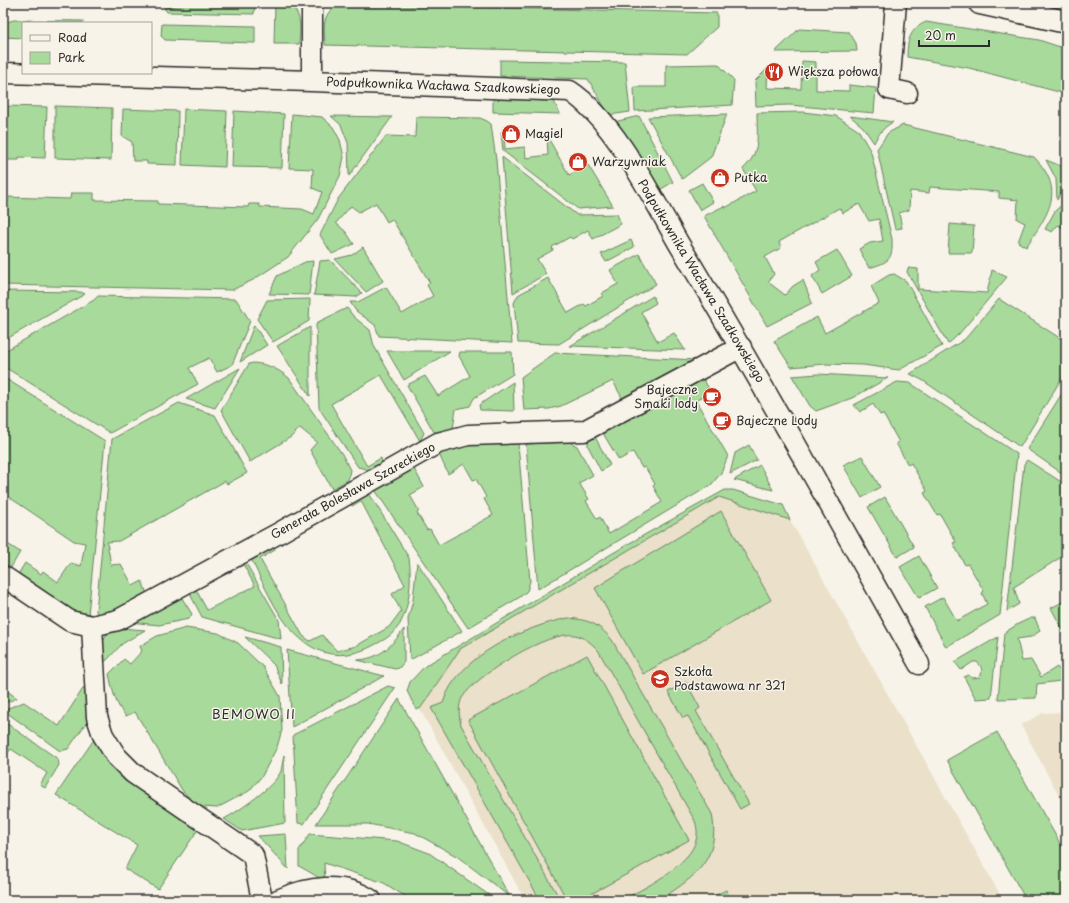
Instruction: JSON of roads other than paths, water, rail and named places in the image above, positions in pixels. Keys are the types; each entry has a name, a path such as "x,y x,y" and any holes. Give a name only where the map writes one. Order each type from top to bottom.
{"street":[{"path":"312,3 312,81"},
{"path":"896,3 889,89 907,93"},
{"path":"980,3 1066,22"},
{"name":"Podpułkownika Wacława Szadkowskiego","path":"3,73 22,73"},
{"name":"Podpułkownika Wacława Szadkowskiego","path":"42,74 312,81 570,91 585,103 612,133 645,185 742,347 919,664"},
{"name":"Generała Bolesława Szareckiego","path":"3,576 70,621 92,626 118,620 277,534 438,443 468,435 584,431 742,347"},
{"path":"92,626 97,717 102,735 116,756 134,773 253,855 262,900"},
{"path":"278,900 295,892 326,887 360,892 371,900"}],"place":[{"name":"Większa połowa","path":"774,72"},
{"name":"Magiel","path":"511,134"},
{"name":"Warzywniak","path":"578,162"},
{"name":"Putka","path":"720,178"},
{"name":"Bajeczne Smaki lody","path":"712,397"},
{"name":"Bajeczne Lody","path":"722,421"},
{"name":"Szkoła Podstawowa nr 321","path":"660,679"}],"district":[{"name":"BEMOWO II","path":"254,714"}]}
